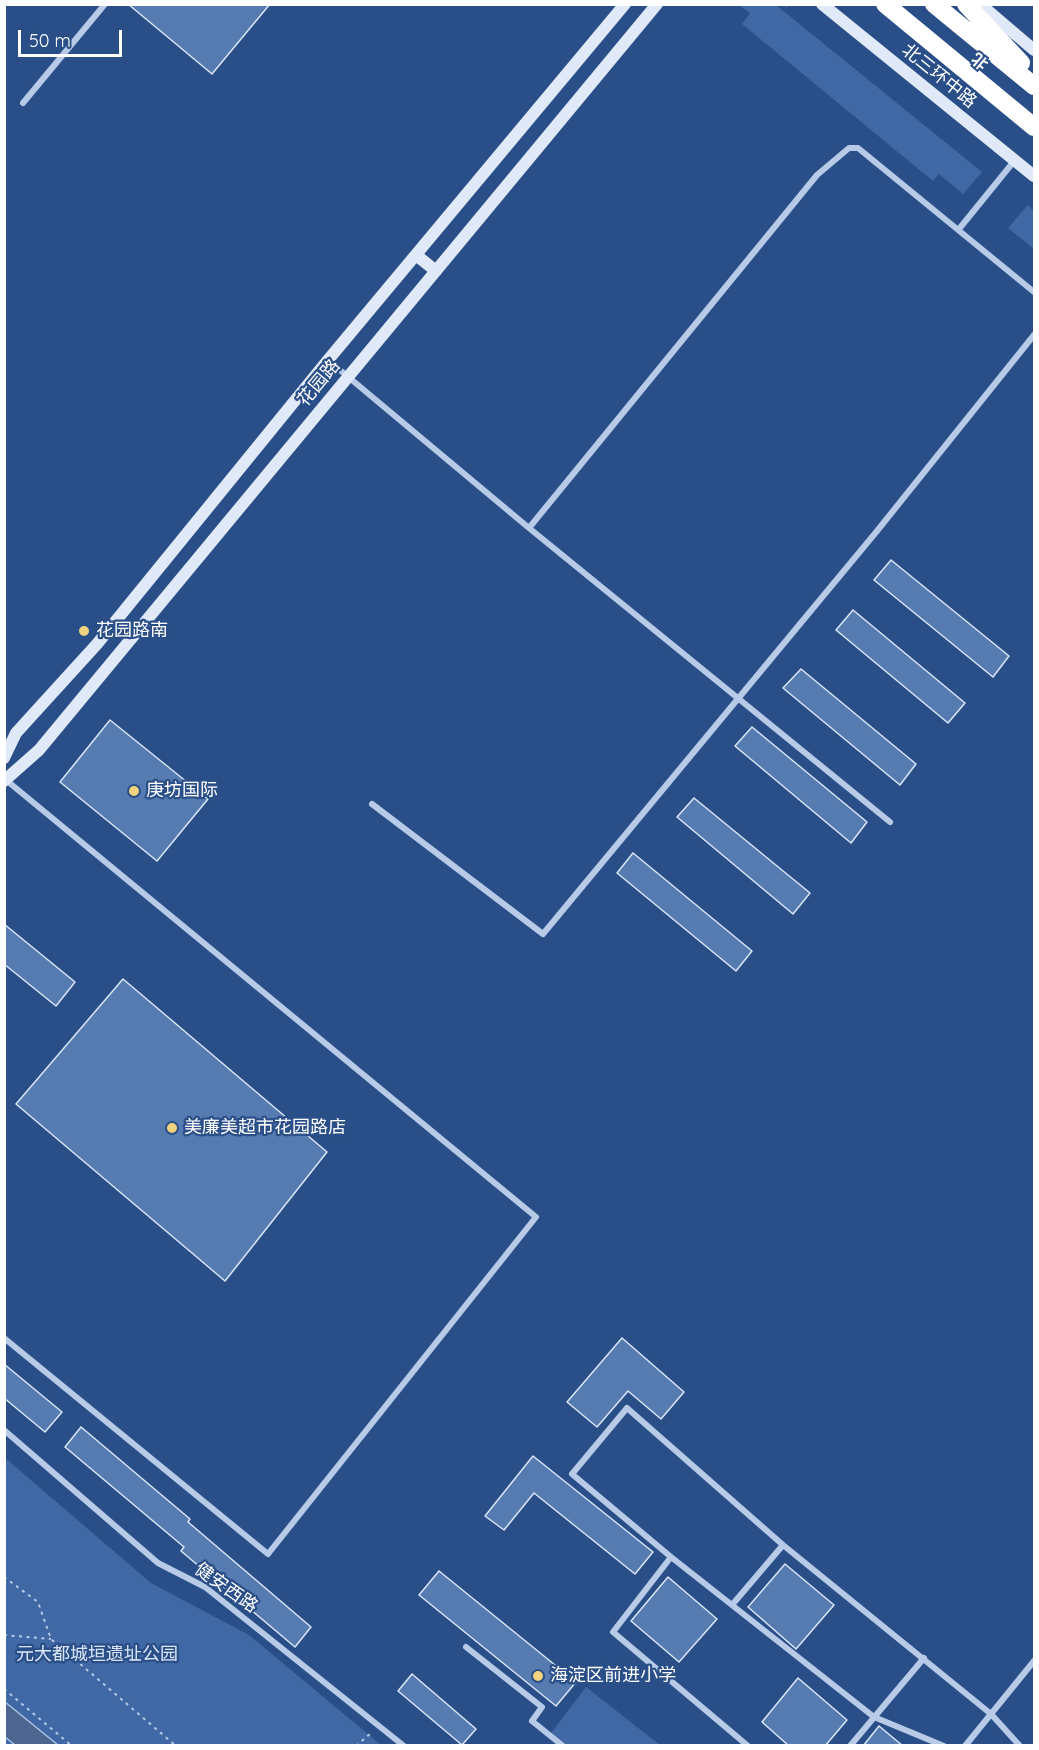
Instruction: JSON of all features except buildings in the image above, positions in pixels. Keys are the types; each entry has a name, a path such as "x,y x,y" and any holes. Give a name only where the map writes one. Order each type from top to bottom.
{"highway":[{"path":"885,4 1035,127"},
{"path":"934,4 1035,86"},
{"path":"966,4 1035,77"}],"street":[{"path":"22,104 105,4"},
{"name":"花园路","path":"4,758 16,733 97,644 328,360 625,4"},
{"name":"花园路","path":"5,780 39,750 657,4"},
{"name":"北三环中路","path":"822,4 1035,176"},
{"path":"980,4 1035,50"},
{"path":"528,528 818,175 849,148 858,148 1035,292"},
{"path":"959,229 1015,160"},
{"path":"416,255 436,271"},
{"path":"372,804 543,934 1008,371 1035,335"},
{"path":"328,360 528,528 890,822"},
{"path":"4,1338 268,1554 536,1217 5,780"},
{"path":"944,1746 874,1717 671,1557 572,1474 627,1408 783,1545 991,1714 1020,1746"},
{"name":"健安西路","path":"4,1430 158,1563 205,1587 404,1746"},
{"path":"732,1605 783,1545"},
{"path":"671,1557 612,1632 748,1746"},
{"path":"466,1647 542,1707 532,1721 563,1746"},
{"path":"850,1746 924,1658"},
{"path":"965,1746 1035,1661"}],"path":[{"path":"785,4 789,8"},
{"path":"4,1577 38,1602 51,1640 176,1746"},
{"path":"4,1635 51,1640"},
{"path":"4,1689 72,1746"},
{"path":"356,1746 381,1726"}],"green space":[{"path":"739,5 776,5 982,172 963,194 939,174 933,181 742,24 750,13"},
{"path":"1028,205 1034,211 1034,249 1008,228"},
{"name":"元大都城垣遗址公园","path":"4,1457 151,1583 249,1635 381,1745 5,1745"},
{"path":"586,1687 660,1745 566,1745 551,1733"}],"shaded area":[{"path":"4,1702 58,1745 15,1745 5,1737"}],"place":[{"name":"花园路南","path":"84,631"},
{"name":"庚坊国际","path":"134,791"},
{"name":"美廉美超市花园路店","path":"172,1128"},
{"name":"海淀区前进小学","path":"538,1676"}]}
